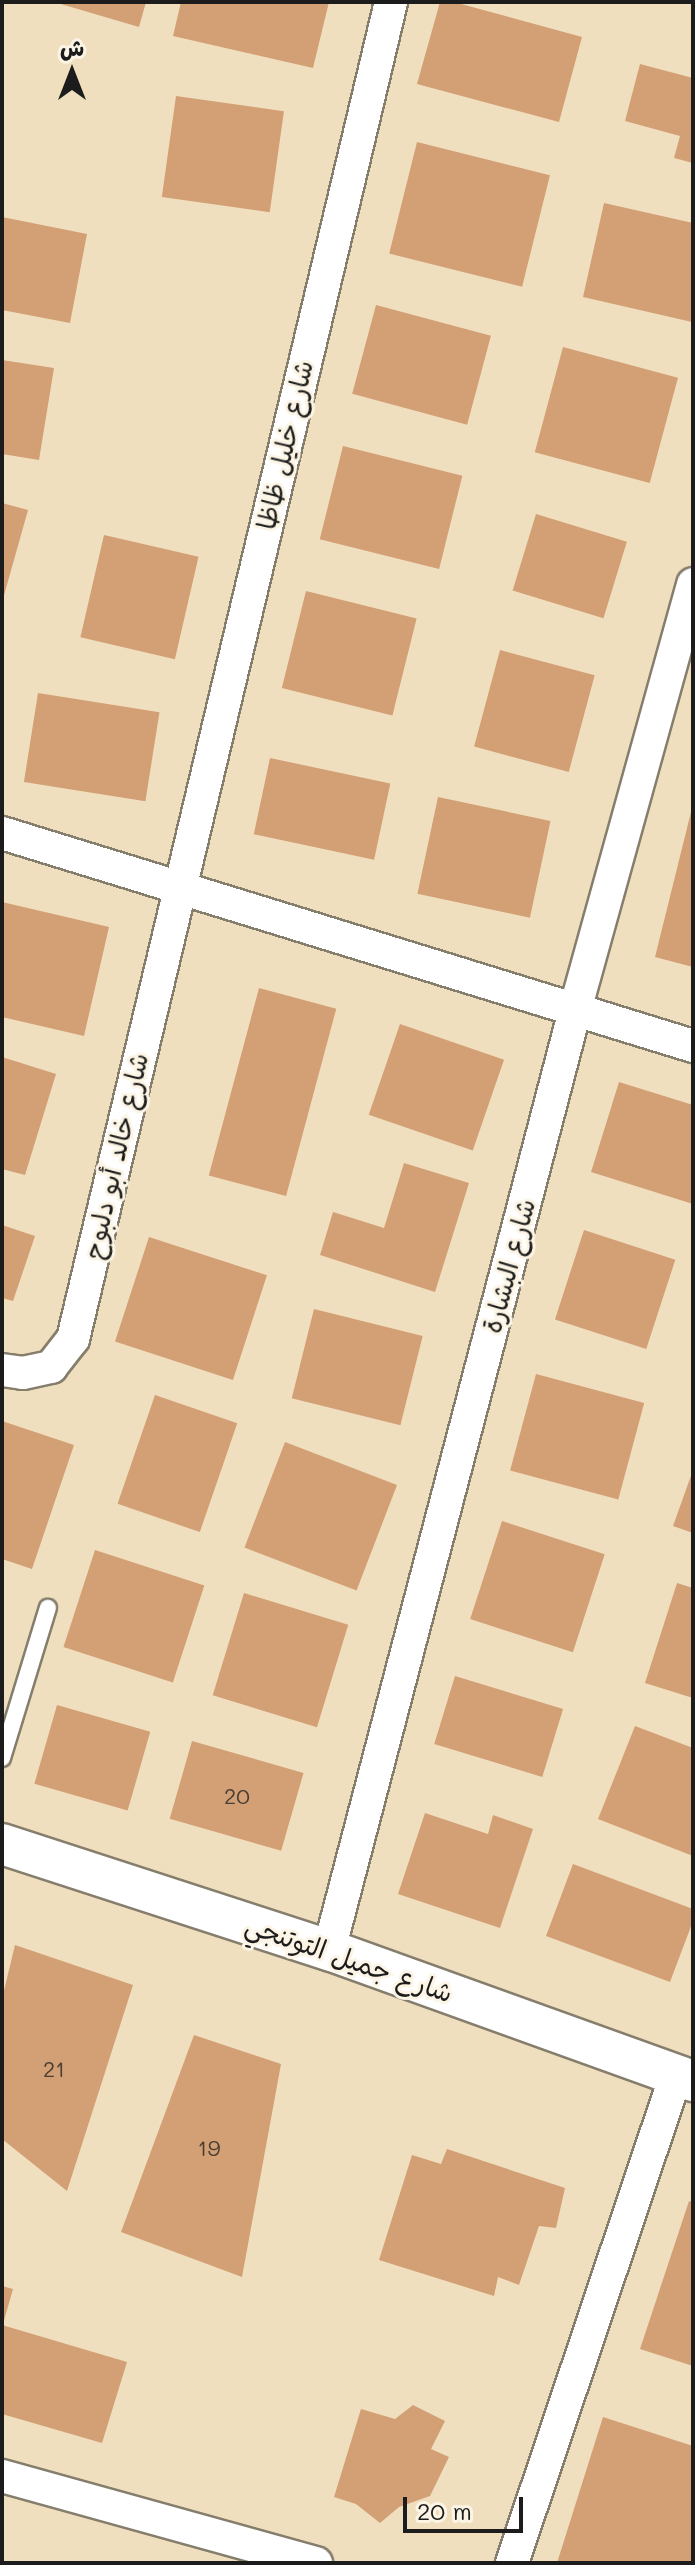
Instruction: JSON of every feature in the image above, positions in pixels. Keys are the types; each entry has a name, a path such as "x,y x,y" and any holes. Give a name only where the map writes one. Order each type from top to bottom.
{"street":[{"name":"شارع خليل ظاظا","path":"180,888 391,2"},
{"name":"شارع البشارة","path":"329,1950 575,1010 693,584"},
{"path":"2,833 693,1046"},
{"name":"شارع خالد أبو دلبوح","path":"2,1370 23,1373 51,1367 73,1339 180,888"},
{"name":"شارع جميل التوتنجي","path":"2,1844 329,1950 684,2078"},
{"path":"512,2563 684,2078"},
{"path":"2,2476 316,2563"}],"lane":[{"path":"2,1758 48,1608"}],"building":[{"path":"54,2 146,2 139,27"},
{"path":"181,2 329,2 313,68 173,36"},
{"path":"440,2 454,2 582,37 559,122 417,84"},
{"path":"640,64 693,78 693,163 674,158 680,136 625,121"},
{"path":"176,96 284,111 270,212 162,197"},
{"path":"417,142 550,175 522,287 389,254"},
{"path":"604,203 693,223 692,322 583,297"},
{"path":"2,217 87,234 70,323 2,310"},
{"path":"376,305 491,336 467,425 352,394"},
{"path":"563,347 678,378 650,483 535,452"},
{"path":"2,360 54,368 39,460 2,454"},
{"path":"343,446 462,476 439,569 320,539"},
{"path":"2,503 28,510 3,599 2,599"},
{"path":"536,514 627,542 603,618 513,591"},
{"path":"104,535 199,557 175,659 80,637"},
{"path":"306,591 417,619 392,716 282,688"},
{"path":"500,650 595,675 569,772 474,747"},
{"path":"38,693 159,712 145,801 24,782"},
{"path":"270,758 390,784 374,860 254,834"},
{"path":"438,797 550,821 530,918 417,894"},
{"path":"693,808 693,967 655,957"},
{"path":"2,902 109,927 84,1036 2,1017"},
{"path":"259,988 336,1009 286,1196 209,1175"},
{"path":"400,1024 504,1060 473,1151 369,1115"},
{"path":"2,1057 56,1074 25,1175 2,1169"},
{"path":"619,1082 693,1105 693,1204 591,1172"},
{"path":"404,1163 469,1183 435,1292 320,1255 333,1212 384,1228"},
{"path":"2,1225 35,1236 13,1301 2,1298"},
{"path":"584,1230 675,1260 646,1349 555,1319"},
{"path":"149,1237 267,1275 233,1380 115,1342"},
{"path":"314,1309 423,1336 400,1425 292,1398"},
{"path":"536,1374 644,1403 618,1500 510,1471"},
{"path":"155,1395 237,1423 200,1532 118,1504"},
{"path":"2,1421 74,1445 32,1569 2,1559"},
{"path":"285,1442 397,1485 357,1590 245,1547"},
{"path":"693,1470 693,1533 673,1526"},
{"path":"502,1521 605,1554 573,1652 470,1619"},
{"path":"95,1550 204,1586 173,1683 63,1647"},
{"path":"677,1583 693,1588 693,1698 645,1683"},
{"path":"244,1593 348,1625 317,1727 213,1695"},
{"path":"455,1676 563,1709 542,1777 434,1744"},
{"path":"57,1705 150,1732 128,1811 34,1784"},
{"path":"635,1726 693,1748 693,1856 598,1819"},
{"path":"192,1741 304,1773 281,1851 170,1819"},
{"path":"425,1813 488,1834 493,1815 533,1829 500,1928 398,1894"},
{"path":"573,1864 693,1909 693,1921 670,1982 546,1936"},
{"path":"15,1945 133,1985 67,2191 2,2139 2,1999"},
{"path":"194,2035 281,2064 242,2277 121,2232"},
{"path":"447,2149 565,2188 556,2228 539,2226 519,2285 498,2277 494,2296 379,2260 412,2155 441,2164"},
{"path":"689,2201 693,2202 693,2366 640,2349"},
{"path":"2,2286 13,2289 3,2324 2,2324"},
{"path":"2,2325 127,2362 102,2443 2,2414"},
{"path":"413,2405 445,2421 431,2449 449,2457 430,2496 399,2507 380,2523 356,2504 334,2497 361,2409 395,2419"},
{"path":"603,2417 693,2446 693,2563 557,2563"}]}
